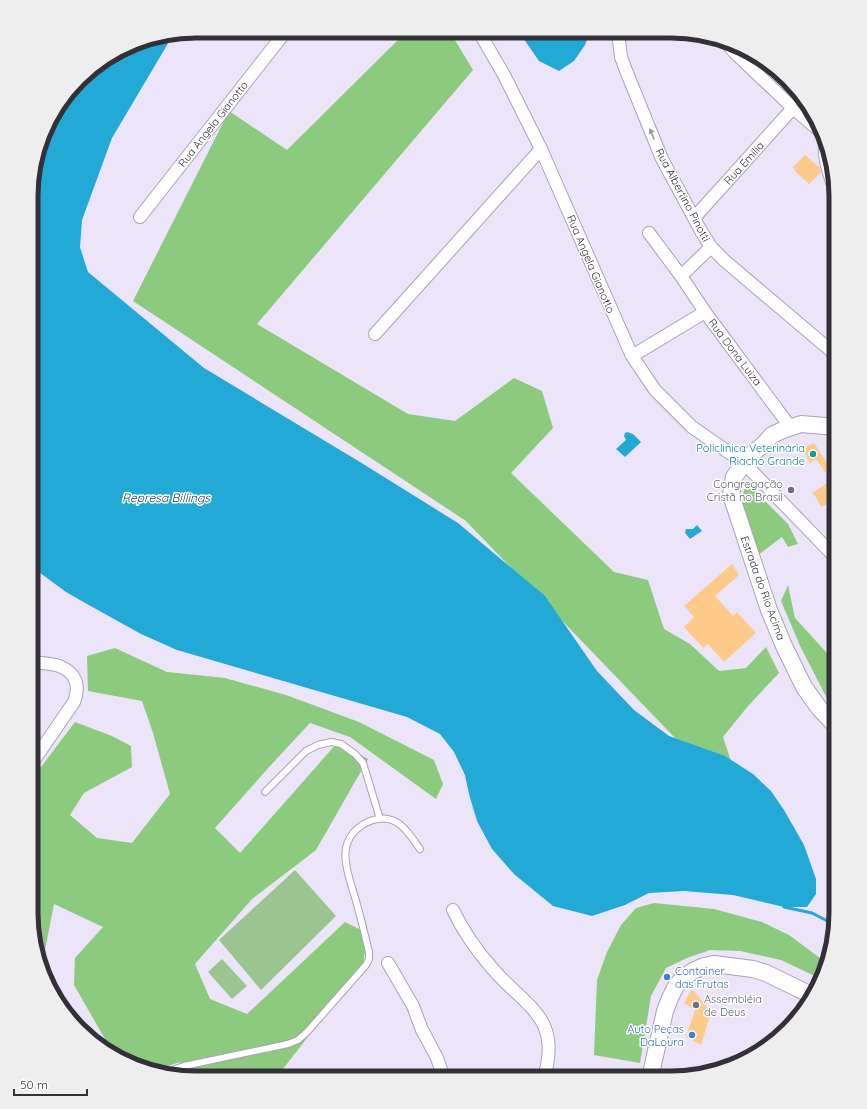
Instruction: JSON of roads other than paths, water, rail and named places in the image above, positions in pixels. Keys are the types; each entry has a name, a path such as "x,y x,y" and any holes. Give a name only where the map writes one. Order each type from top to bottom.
{"main road":[{"name":"Estrada do Rio Acima","path":"829,426 801,424 772,435 763,445 749,456 734,477 731,495 769,610 784,646 804,687 819,708 829,719"},
{"path":"652,1071 665,1011 670,998 676,986 683,978 699,969 714,964 753,968 807,993"}],"street":[{"name":"Rua Angela Gianotto","path":"140,217 281,38"},
{"name":"Rua Angela Gianotto","path":"482,38 504,75 542,148 632,356 655,390 692,427 744,463 829,551"},
{"name":"Rua Albertino Pinotti","path":"619,38 621,57 626,73 662,159 711,247 725,261 829,348"},
{"path":"733,51 812,125"},
{"name":"Rua Emilia","path":"694,218 793,108"},
{"path":"375,334 542,148"},
{"name":"Rua Dona Luiza","path":"649,232 705,312 791,428"},
{"path":"680,276 711,247"},
{"path":"632,356 705,312"},
{"path":"38,663 59,666 69,672 75,680 77,687 77,694 74,702 38,754"},
{"path":"453,910 475,947 492,968 533,1008 545,1027 549,1047 546,1071"},
{"path":"388,963 413,1006 422,1030 437,1058 442,1071"}],"lane":[{"path":"265,792 306,751 318,745 331,742 341,744 355,754 363,763 380,819"},
{"path":"175,1070 184,1066 288,1044 298,1040 307,1032 366,965 369,959 369,952 349,877 346,859 346,848 350,837 359,827 368,822 380,819 389,819 402,825 420,849"}],"water":[{"path":"523,38 588,38 585,45 574,61 559,71 539,61"},
{"name":"Represa Billings","path":"170,40 112,138 82,220 80,247 88,272 204,368 458,523 545,596 597,671 634,710 669,736 725,756 753,774 771,791 804,845 816,879 816,894 807,907 784,907 733,895 684,891 649,893 625,905 592,916 553,906 514,874 492,849 477,821 465,775 454,752 440,734 407,717 177,650 141,634 66,592 38,571 38,186 41,165 46,145 54,126 65,108 84,84 108,65 126,54 145,46"},
{"path":"627,432 633,434 641,442 625,457 616,449 626,440 624,436"},
{"path":"697,525 702,531 690,539 685,533 686,529 693,529"}],"waterway":[{"path":"784,907 812,913 829,922"}],"place":[{"name":"Policlinica Veterinária Riacho Grande","path":"813,454"},
{"name":"Congregação Cristã no Brasil","path":"791,490"},
{"name":"Container das Frutas","path":"667,977"},
{"name":"Assembléia de Deus","path":"696,1005"},
{"name":"Auto Peças DaLoura","path":"692,1035"}]}
